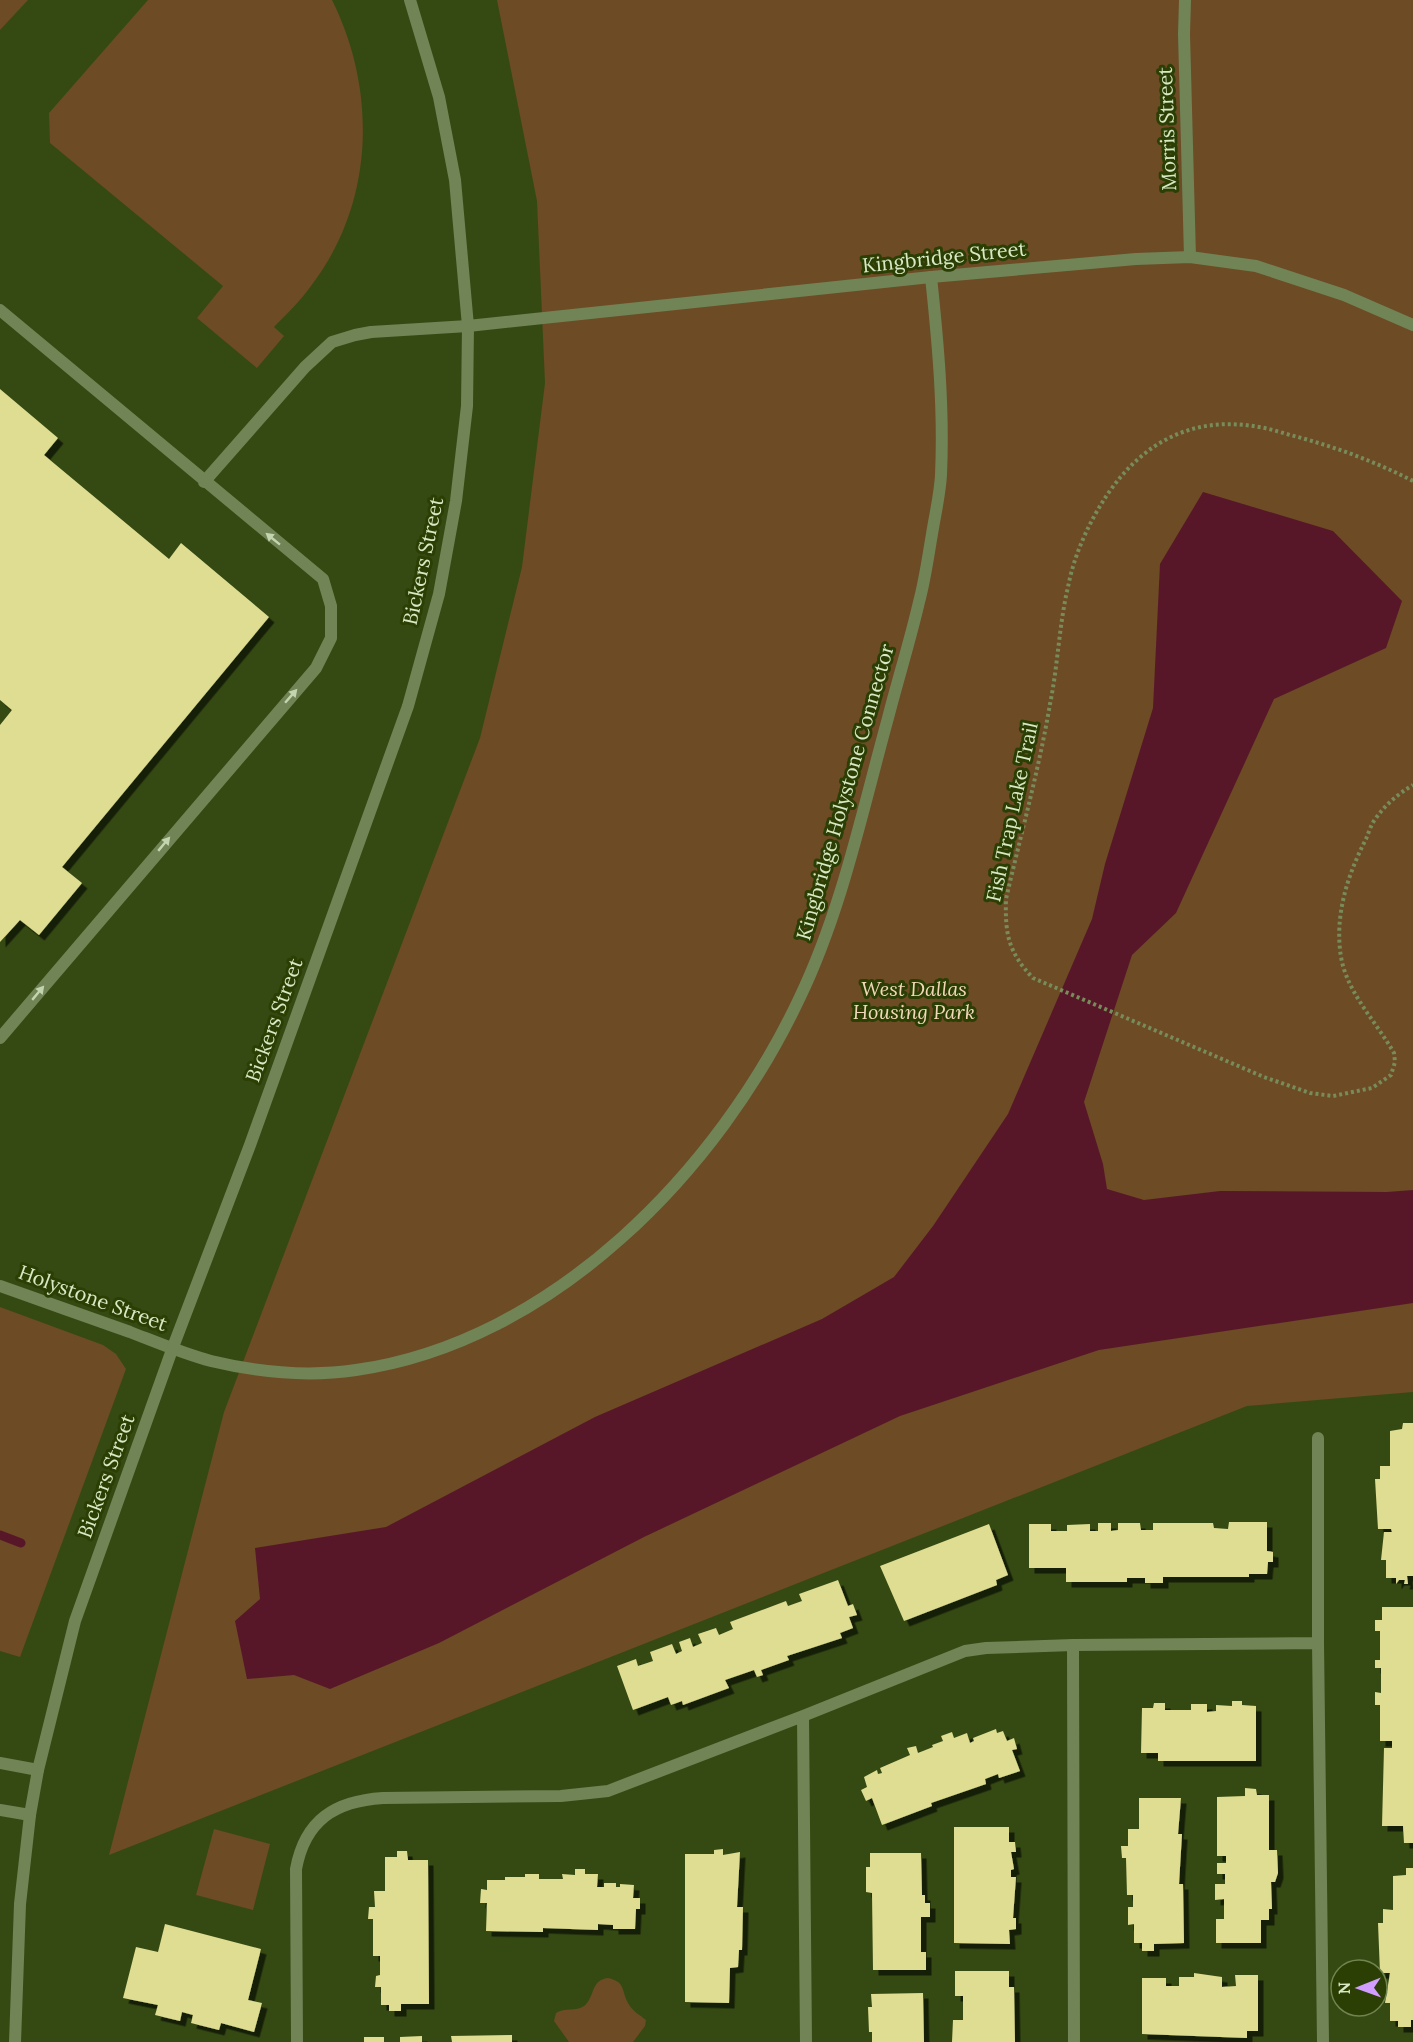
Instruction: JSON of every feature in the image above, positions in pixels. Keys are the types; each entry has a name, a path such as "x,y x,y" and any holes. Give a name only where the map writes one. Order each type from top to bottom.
{"street":[{"name":"Bickers Street","path":"15,2042 20,1904 30,1815 38,1770 75,1621 408,706 439,594 456,501 467,406 468,326 455,180 439,97 410,0"},
{"name":"Morris Street","path":"1185,0 1190,257"},
{"name":"Kingbridge Street","path":"204,482 305,367 332,342 371,332 468,326 931,277 1137,259 1190,257 1256,266 1344,295 1413,325"},
{"name":"Kingbridge Holystone Connector","path":"173,1347 209,1361 291,1373 353,1371 406,1361 450,1346 492,1327 563,1285 633,1229 698,1160 743,1097 774,1047 801,996 826,935 850,858 921,597 941,480 942,394 931,277"},
{"path":"0,310 323,579 331,606 331,638 316,668 0,1038"},
{"name":"Holystone Street","path":"0,1286 173,1347"},
{"path":"1318,1438 1323,2042"},
{"path":"297,2042 296,1869 299,1852 314,1826 326,1814 354,1802 368,1799 561,1796 608,1791 965,1651 986,1648 1073,1645 1318,1643"},
{"path":"1073,1645 1074,2042"},
{"path":"803,1716 806,2042"},
{"path":"0,1762 38,1770"},
{"path":"0,1810 30,1815"}],"path":[{"name":"Fish Trap Lake Trail","path":"1413,481 1365,458 1320,443 1258,427 1233,425 1202,426 1177,433 1154,445 1122,474 1098,508 1080,546 1068,586 1049,711 1006,899 1005,927 1011,951 1020,965 1033,978 1114,1015 1264,1077 1310,1093 1332,1096 1372,1088 1391,1075 1395,1062 1394,1053 1350,982 1342,961 1339,924 1344,895 1358,855 1375,819 1397,794 1413,785"}],"green space":[{"path":"0,0 28,0 0,30"},
{"path":"148,0 332,0 346,34 356,69 362,105 363,142 359,178 350,213 335,247 316,279 274,327 284,336 257,368 197,318 223,286 50,143 49,113"},
{"name":"West Dallas Housing Park","path":"497,0 1413,0 1413,1392 1247,1406 109,1855 224,1412 480,738 522,567 545,383 537,201"},
{"path":"0,1307 103,1345 116,1354 126,1369 20,1657 0,1651"},
{"path":"214,1829 270,1844 253,1910 196,1895"},
{"path":"608,1978 620,1984 630,2006 646,2020 645,2026 633,2042 569,2042 554,2021 556,2013 584,2006 598,1982"}],"shaded area":[{"path":"1203,492 1333,531 1402,601 1386,648 1274,699 1176,913 1132,955 1084,1102 1103,1164 1107,1189 1144,1200 1220,1191 1387,1192 1413,1190 1413,1303 1099,1350 900,1416 644,1537 439,1643 330,1689 294,1675 247,1679 235,1621 260,1599 255,1548 386,1527 595,1417 822,1319 894,1277 933,1226 1008,1114 1092,919 1105,864 1153,708 1160,564"}],"building":[{"path":"0,389 58,438 44,455 169,559 181,543 269,617 62,867 82,883 39,935 20,920 0,942 0,725 12,710 0,700"},
{"path":"1403,1423 1413,1423 1413,1576 1407,1576 1408,1584 1404,1584 1405,1580 1399,1580 1396,1584 1396,1578 1386,1578 1386,1560 1381,1560 1384,1532 1392,1532 1391,1529 1378,1529 1375,1479 1380,1479 1380,1466 1390,1466 1390,1431 1402,1429"},
{"path":"1229,1522 1267,1522 1267,1551 1273,1552 1273,1562 1268,1562 1267,1574 1249,1574 1249,1577 1163,1577 1163,1583 1145,1583 1145,1578 1127,1578 1127,1582 1066,1582 1066,1568 1029,1568 1029,1524 1051,1524 1051,1531 1067,1531 1067,1525 1090,1524 1090,1531 1098,1531 1098,1523 1111,1523 1111,1531 1118,1530 1118,1523 1140,1523 1141,1530 1153,1530 1153,1523 1213,1523 1214,1528 1228,1529"},
{"path":"989,1524 1008,1575 996,1580 997,1585 904,1621 880,1566"},
{"path":"838,1580 848,1606 853,1604 857,1615 849,1617 853,1628 840,1633 842,1638 787,1656 789,1660 761,1670 763,1675 757,1677 754,1670 725,1680 729,1688 683,1705 682,1701 671,1705 668,1697 633,1710 617,1666 636,1659 638,1666 653,1661 650,1652 672,1644 676,1654 682,1651 679,1642 690,1638 693,1647 702,1643 698,1634 716,1628 719,1635 733,1629 730,1622 786,1601 788,1606 802,1601 799,1594"},
{"path":"1382,1607 1413,1607 1413,1843 1404,1843 1403,1826 1382,1826 1384,1748 1392,1748 1392,1741 1380,1741 1380,1705 1375,1705 1375,1692 1381,1693 1381,1668 1375,1668 1375,1660 1380,1660 1380,1631 1375,1631 1375,1620 1382,1620"},
{"path":"1232,1701 1242,1701 1242,1705 1256,1706 1256,1761 1158,1761 1158,1753 1141,1753 1142,1708 1153,1708 1154,1703 1165,1703 1165,1710 1191,1710 1191,1704 1207,1704 1207,1712 1216,1711 1216,1705 1232,1706"},
{"path":"996,1729 997,1733 1003,1731 1007,1741 1014,1738 1017,1749 1012,1750 1020,1771 999,1778 998,1774 985,1779 986,1784 931,1803 932,1806 882,1825 872,1798 866,1801 861,1790 867,1787 864,1777 877,1770 878,1774 882,1773 880,1768 910,1755 907,1748 916,1746 918,1753 943,1741 941,1736 952,1732 954,1738 967,1733 970,1743 974,1741 973,1738"},
{"path":"1245,1788 1256,1789 1257,1795 1269,1795 1269,1850 1277,1850 1278,1873 1275,1882 1271,1882 1272,1909 1269,1909 1269,1920 1261,1920 1261,1943 1216,1943 1216,1919 1224,1919 1224,1899 1215,1900 1215,1884 1225,1884 1225,1874 1217,1874 1217,1863 1226,1863 1226,1856 1217,1856 1217,1797 1245,1796"},
{"path":"1139,1798 1181,1798 1178,1834 1182,1834 1179,1884 1183,1884 1184,1943 1154,1944 1154,1951 1142,1951 1142,1943 1134,1943 1134,1924 1128,1925 1128,1907 1133,1907 1133,1895 1127,1895 1126,1858 1122,1858 1121,1846 1128,1846 1128,1829 1139,1829"},
{"path":"954,1827 1009,1827 1009,1842 1015,1842 1016,1852 1011,1852 1014,1869 1011,1870 1011,1877 1016,1877 1013,1918 1016,1918 1016,1929 1009,1930 1010,1944 954,1943"},
{"path":"723,1849 723,1855 740,1852 737,1907 743,1907 742,1950 739,1950 738,1967 730,1968 729,2003 685,2002 685,1854 714,1854 714,1850"},
{"path":"397,1851 407,1851 408,1860 428,1860 429,2004 401,2004 401,2011 389,2011 389,2005 381,2005 381,1987 375,1987 376,1976 380,1975 380,1956 373,1956 373,1919 368,1919 369,1907 375,1907 374,1891 385,1891 385,1857 397,1857"},
{"path":"870,1853 921,1853 922,1895 925,1895 925,1903 930,1903 930,1917 921,1917 921,1952 926,1952 926,1970 873,1970 872,1893 866,1892 866,1867 870,1867"},
{"path":"1406,1868 1413,1868 1413,2020 1411,2020 1411,2027 1398,2027 1398,2021 1390,2021 1389,1958 1379,1958 1378,1923 1383,1923 1383,1909 1393,1910 1393,1876 1406,1875"},
{"path":"575,1869 585,1869 585,1874 598,1874 597,1887 604,1887 604,1883 616,1883 616,1887 620,1887 620,1884 634,1885 633,1898 640,1898 640,1909 636,1909 635,1929 613,1929 613,1925 598,1924 598,1930 543,1928 543,1932 486,1931 487,1903 480,1903 481,1889 487,1890 487,1880 525,1877 525,1874 539,1874 539,1879 563,1879 562,1874 575,1875"},
{"path":"165,1924 261,1949 248,2000 262,2003 254,2032 221,2023 219,2030 191,2023 193,2015 182,2012 180,2021 155,2015 158,2005 123,1998 136,1947 158,1952"},
{"path":"955,1971 1009,1971 1009,1987 1014,1987 1015,2042 952,2042 953,2020 963,2020 963,1996 955,1996"},
{"path":"1194,1973 1222,1977 1222,1987 1236,1986 1235,1975 1258,1975 1258,2031 1247,2031 1247,2038 1142,2034 1142,1978 1166,1978 1166,1986 1179,1986 1179,1977 1194,1977"},
{"path":"923,1993 924,2042 872,2042 872,2032 869,2032 868,2007 872,2007 871,1994"},
{"path":"512,2035 512,2042 452,2042 451,2036"},
{"path":"422,2036 422,2042 400,2042 400,2037"},
{"path":"364,2037 384,2037 384,2042 364,2042"}],"waterway":[{"path":"0,1535 21,1543"}]}
